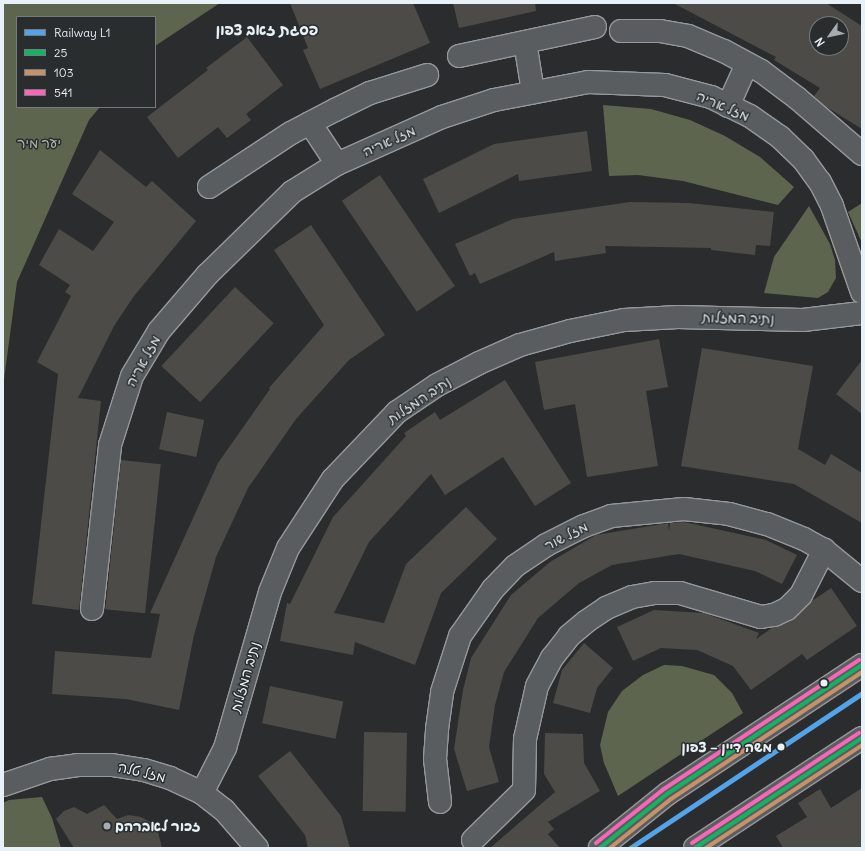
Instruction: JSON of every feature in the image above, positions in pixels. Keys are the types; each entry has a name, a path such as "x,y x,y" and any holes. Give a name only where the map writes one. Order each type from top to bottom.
{"street":[{"path":"459,56 595,27"},
{"path":"621,31 660,31 688,36 724,51 747,64 797,98 862,154"},
{"path":"525,42 533,92"},
{"path":"728,106 747,64"},
{"path":"209,187 310,123 370,93 427,75"},
{"name":"מזל אריה","path":"92,609 110,445 120,407 132,376 159,331 207,275 292,192 337,164 442,117 494,100 588,82 627,82 665,85 711,97 750,116 780,137 803,159 820,182 845,236 862,292"},
{"path":"310,123 337,164"},
{"name":"נתיב המזלות","path":"202,793 225,748 270,592 288,548 334,479 397,412 437,385 479,363 520,345 570,331 624,320 678,317 803,320 862,313"},
{"name":"מזל שור","path":"440,802 435,759 437,729 442,692 460,636 493,589 515,566 546,545 584,526 611,516 684,509 729,514 767,524 804,539 824,550 859,574"},
{"path":"473,840 524,790 525,739 537,686 552,658 569,636 586,621 606,608 632,597 655,593 680,593 761,617 774,615 787,609 801,595 824,550"},
{"path":"600,848 667,794 862,665"},
{"path":"695,848 862,738"},
{"name":"מזל טלה","path":"3,785 50,769 78,765 112,765 144,770 170,778 202,793 224,810 257,848"}],"green space":[{"name":"יער מיר","path":"3,3 220,3 156,45 156,16 16,16 16,108 99,108 89,120 17,282 3,387"},
{"path":"603,105 651,109 690,120 725,136 760,157 794,187 778,205 683,181 638,175 609,176"},
{"path":"862,203 862,243 848,212"},
{"path":"809,206 830,244 835,260 836,278 828,292 818,298 764,293 774,257"},
{"path":"664,665 682,666 714,675 732,693 743,713 618,796 604,763 600,745 608,712 622,691 643,675"},
{"path":"42,797 52,818 61,848 3,848 3,803 9,800"}],"building":[{"path":"290,3 413,3 430,43 320,89 303,50 308,48"},
{"path":"453,3 535,3 536,11 459,28"},
{"path":"673,3 826,3 846,16 809,16 809,56 849,56 849,18 862,26 862,129 825,106 814,96 820,88 774,60 776,57"},
{"path":"247,37 283,85 246,114 251,120 227,138 218,127 178,158 147,117 208,70 206,68"},
{"path":"587,131 592,171 519,181 518,174 439,213 423,179 494,144"},
{"path":"100,150 146,187 152,181 196,221 134,296 114,326 78,398 101,401 79,610 32,604 58,374 37,362 71,296 65,292 70,285 39,265 59,229 93,251 114,222 72,194"},
{"path":"380,175 455,286 417,312 342,201"},
{"path":"630,202 689,203 774,212 770,246 756,245 755,255 711,250 711,248 605,246 606,253 555,261 554,252 480,284 475,273 470,276 455,244 513,219"},
{"path":"311,225 385,335 349,360 296,419 248,488 216,557 194,635 179,710 126,699 52,694 55,651 151,658 160,614 150,613 218,463 270,389 269,388 324,325 274,250"},
{"path":"235,287 274,323 200,402 161,366"},
{"path":"659,339 668,387 646,391 658,466 587,477 575,404 544,410 535,362"},
{"path":"702,348 813,366 798,449 825,465 831,454 862,473 862,523 794,484 681,466"},
{"path":"862,360 862,414 836,394"},
{"path":"505,380 571,483 535,506 503,457 445,495 431,474 369,542 334,613 384,623 406,564 466,507 497,539 441,593 415,665 355,642 353,655 280,641 287,603 290,604 333,517 406,436 404,433 435,412 440,420"},
{"path":"167,412 204,420 196,457 159,449"},
{"path":"121,460 161,464 145,613 105,609"},
{"path":"684,522 766,540 797,555 782,584 755,571 679,554 612,565 579,583 538,618 504,672 495,705 489,747 499,782 467,791 454,749 463,690 471,658 511,595 550,562 596,535 668,523 669,531 670,523"},
{"path":"831,588 857,626 807,660 802,654 751,690 733,666 697,650 661,648 633,661 617,627 654,610 704,613 759,633 756,639 772,628 792,620 812,601"},
{"path":"584,643 613,668 597,688 590,713 553,703 562,670"},
{"path":"270,686 343,702 335,739 262,723"},
{"path":"364,732 407,733 406,812 363,811"},
{"path":"545,733 583,734 584,763 600,791 548,822 554,829 548,834 560,848 490,848 555,792 544,774"},
{"path":"290,751 341,816 350,848 308,848 305,835 258,776"},
{"path":"862,788 862,848 783,848 776,836 807,817 798,803 820,789 831,808"},
{"name":"זכור לאברהם","path":"104,805 117,819 128,815 141,817 152,823 158,832 162,848 74,848 56,819 64,811 74,807 87,814"}],"rail line":[{"name":"L1","path":"630,848 862,693"}],"transit line":[{"name":"541","path":"596,843 664,789 859,660"},
{"name":"25","path":"600,848 667,794 862,665"},
{"name":"103","path":"610,848 671,799 862,672"},
{"name":"541","path":"692,843 859,733"},
{"name":"25","path":"695,848 862,738"},
{"name":"103","path":"706,848 862,745"}],"place":[{"name":"משה דיין – צפון","path":"781,747"},
{"name":"זכור לאברהם","path":"107,826"}],"district":[{"name":"פסגת זאב צפון","path":"267,30"}]}
